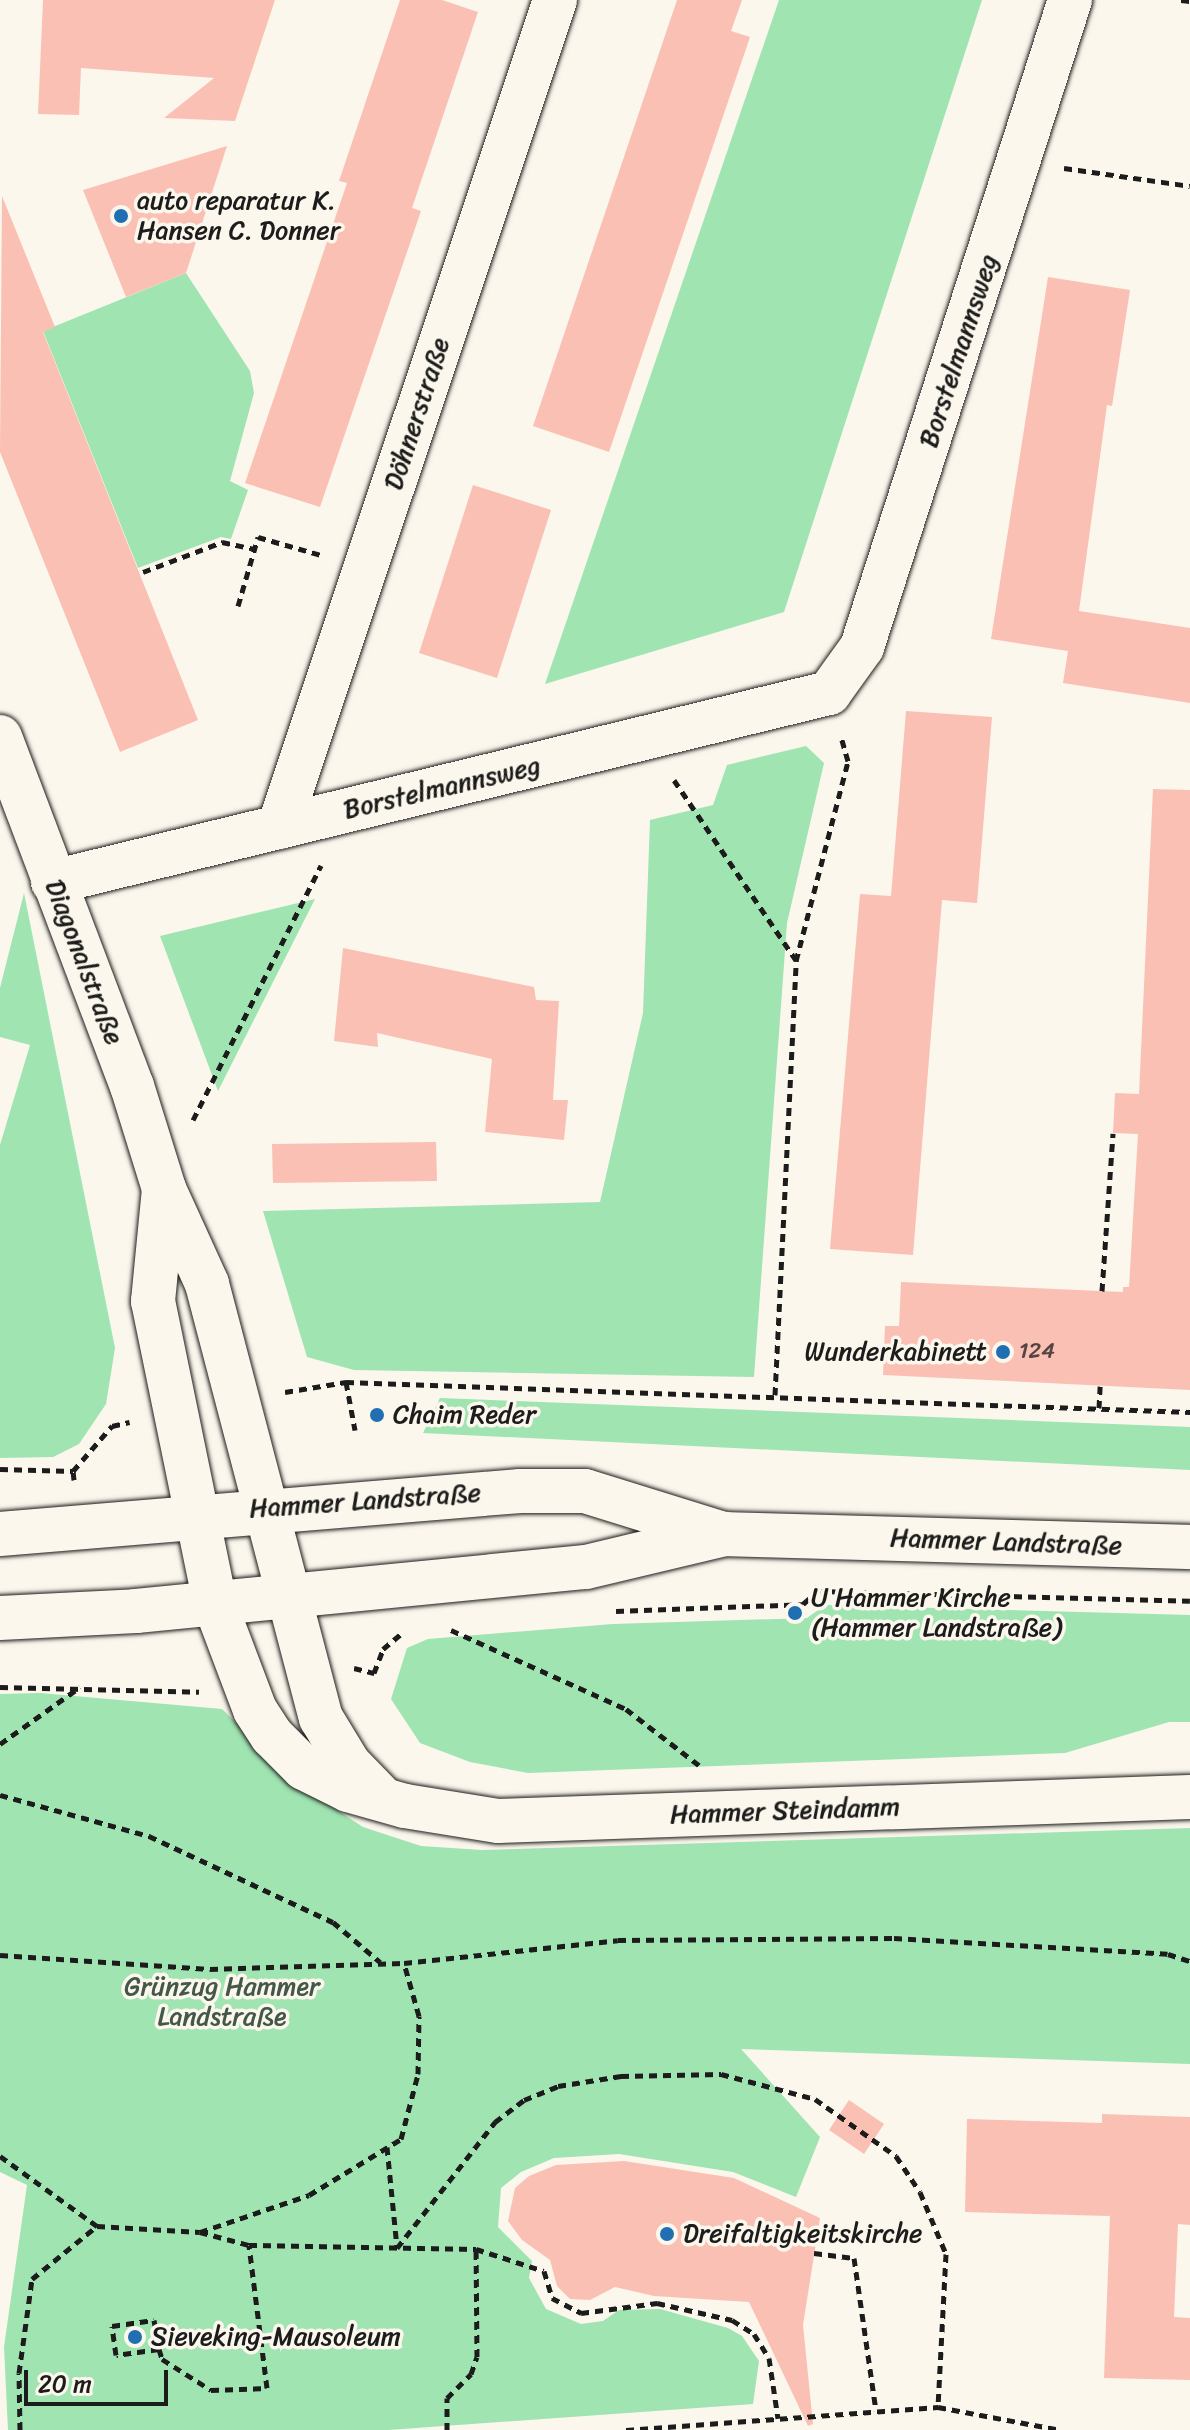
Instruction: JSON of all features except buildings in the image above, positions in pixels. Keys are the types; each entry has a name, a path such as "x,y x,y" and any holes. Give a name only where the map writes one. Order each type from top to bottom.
{"street":[{"name":"Döhnerstraße","path":"279,827 555,0"},
{"name":"Borstelmannsweg","path":"53,882 647,740 829,693 862,647 1021,162 1070,0"},
{"name":"Diagonalstraße","path":"0,737 132,1086 164,1189 207,1284 289,1598"},
{"name":"Diagonalstraße","path":"164,1189 153,1301 193,1515 215,1604"},
{"name":"Hammer Landstraße","path":"0,1534 467,1492 585,1491 725,1534"},
{"name":"Hammer Landstraße","path":"0,1618 289,1598 586,1567 725,1534 1190,1547"},
{"path":"289,1598 329,1736 383,1799"},
{"name":"Hammer Steindamm","path":"215,1604 243,1685 272,1736 304,1768 348,1790 435,1813 498,1821 1190,1797"}],"path":[{"path":"1181,0 1190,1"},
{"path":"1021,162 1190,186"},
{"path":"238,606 258,537 326,557"},
{"path":"143,572 222,542 254,549"},
{"path":"775,1395 796,961 848,761 829,693"},
{"path":"647,740 796,961"},
{"path":"188,1130 349,810"},
{"path":"1102,1291 1113,1133"},
{"path":"346,1382 355,1430"},
{"path":"283,1393 346,1382 1190,1412"},
{"path":"1099,1408 1100,1386"},
{"path":"74,1480 73,1471 112,1426 130,1422"},
{"path":"0,1469 73,1471"},
{"path":"608,1612 803,1604 818,1591 1190,1601"},
{"path":"459,1625 444,1627 626,1709 706,1770"},
{"path":"353,1668 374,1673 390,1639 403,1629 417,1630"},
{"path":"137,1679 140,1689"},
{"path":"0,1687 200,1692"},
{"path":"0,1744 80,1687"},
{"path":"0,1795 149,1836 333,1922 381,1963"},
{"path":"0,1955 210,1969 404,1963 618,1940 894,1938 1168,1954 1190,1961"},
{"path":"200,2232 309,2195 401,2139 418,2074 419,2016 404,1963"},
{"path":"397,2248 495,2122 524,2100 558,2086 621,2076 721,2074 815,2099 896,2156 920,2192 946,2254 938,2407"},
{"path":"387,2147 397,2248"},
{"path":"0,2156 97,2226 200,2232 249,2245 476,2249 544,2271 552,2298 581,2313 657,2303 732,2320 754,2334 769,2358 778,2418"},
{"path":"20,2430 19,2373 32,2279 97,2226"},
{"path":"159,2349 116,2355 112,2326 154,2320 162,2359 211,2390 267,2388 249,2245"},
{"path":"447,2430 447,2398 471,2374 477,2357 476,2249"},
{"path":"814,2253 854,2258 876,2410"},
{"path":"626,2430 938,2407 1061,2430"}],"green space":[{"path":"779,0 982,0 784,612 545,684"},
{"path":"186,273 250,371 254,393 230,481 248,490 231,539 221,537 138,568 43,331"},
{"path":"806,746 824,763 787,923 754,1377 354,1370 307,1357 263,1211 600,1202 643,1013 650,820 713,805 727,765"},
{"path":"24,893 115,1348 106,1404 79,1444 53,1457 0,1458 0,1145 30,1045 0,1037 0,988"},
{"path":"315,899 218,1091 160,936"},
{"path":"440,1398 1190,1427 1190,1470 423,1433"},
{"path":"825,1605 1190,1615 1190,1722 1169,1722 1065,1753 528,1773 470,1762 420,1743 391,1699 407,1648 428,1639 613,1624 807,1618"},
{"name":"Grünzug Hammer Landstraße","path":"40,1693 222,1709 306,1790 363,1827 421,1846 482,1850 1190,1828 1190,2064 741,2049 820,2137 796,2197 733,2172 619,2154 554,2158 521,2172 501,2188 498,2227 532,2261 529,2278 546,2309 581,2324 603,2321 619,2310 660,2309 728,2328 742,2336 759,2361 753,2404 388,2430 8,2430 4,2347 27,2185 0,2172 0,1694"}],"place":[{"name":"auto reparatur K. Hansen C. Donner","path":"121,216"},
{"name":"Wunderkabinett","path":"1003,1352"},
{"name":"Chaim Reder","path":"377,1415"},
{"name":"U Hammer Kirche (Hammer Landstraße)","path":"795,1613"},
{"name":"Dreifaltigkeitskirche","path":"667,2234"},
{"name":"Sieveking-Mausoleum","path":"135,2337"}]}
